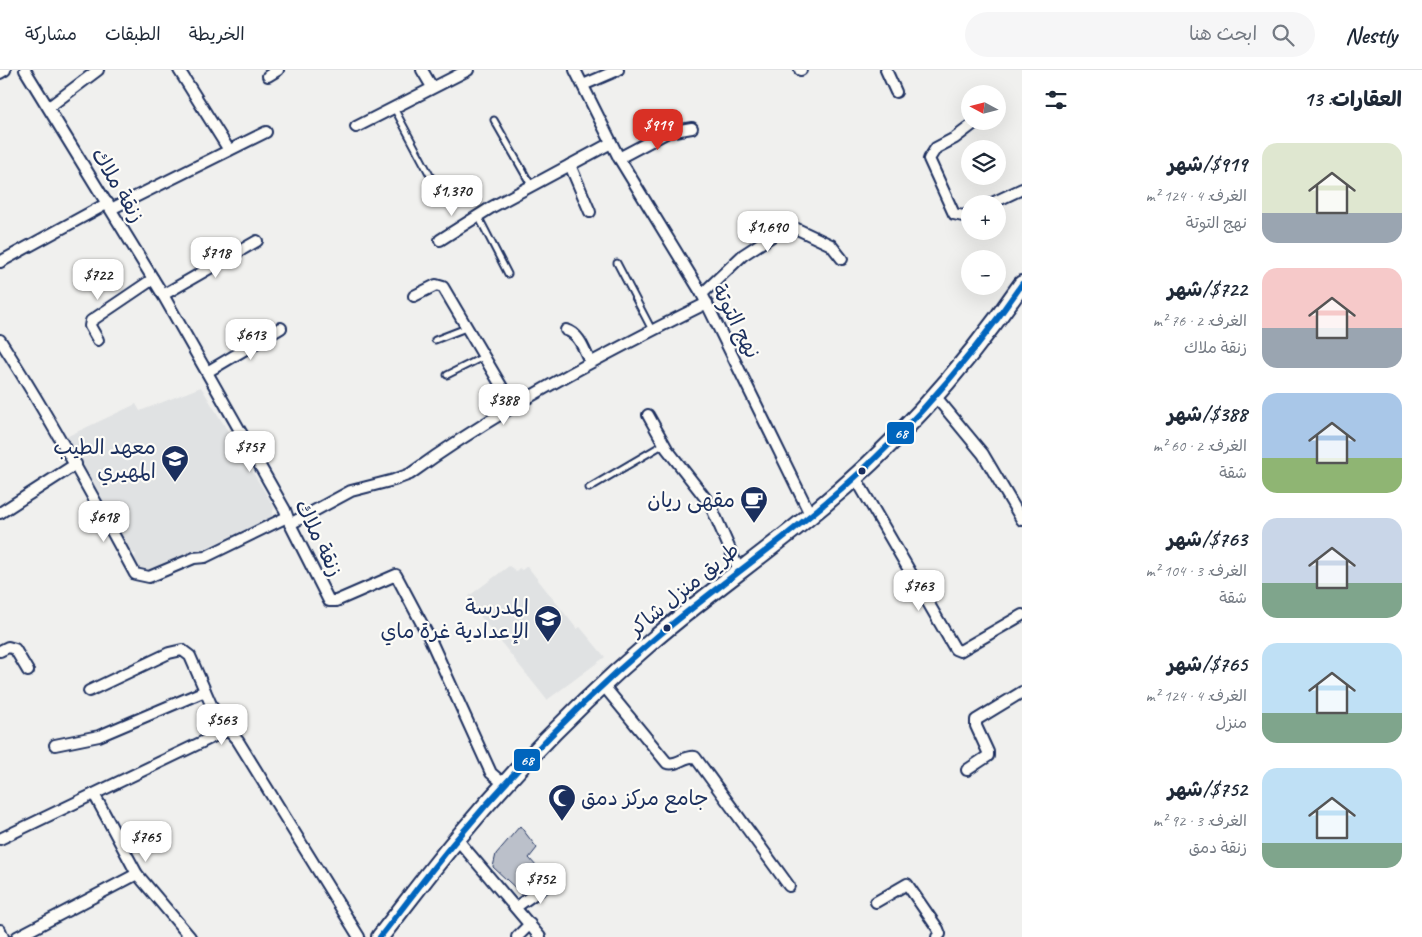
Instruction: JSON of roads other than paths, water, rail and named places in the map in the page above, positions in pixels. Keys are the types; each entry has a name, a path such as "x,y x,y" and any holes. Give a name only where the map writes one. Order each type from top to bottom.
{"main road":[{"name":"طريق منزل شاكر","path":"380,937 457,839 505,785 603,685 652,641 739,570 811,516 855,477 936,397 990,331 1022,284"}],"street":[{"path":"0,73 5,70"},
{"name":"زنقة ملاك","path":"26,70 154,279 289,520 329,601 336,602 396,575 430,639 491,773 505,785"},
{"path":"49,107 98,70"},
{"path":"179,70 229,150"},
{"path":"268,76 278,70"},
{"path":"422,70 432,87"},
{"path":"356,127 468,70"},
{"name":"نهج التوتة","path":"575,70 619,158 702,294 811,516"},
{"path":"583,84 618,70"},
{"path":"886,70 896,92"},
{"path":"619,158 668,132 692,128"},
{"path":"961,216 954,214 930,159 936,148 956,138 966,130"},
{"path":"0,262 110,206 266,132"},
{"path":"440,240 478,216 611,143"},
{"path":"570,165 590,212"},
{"path":"1006,196 1022,189"},
{"path":"702,294 743,255 786,227 795,228 831,245 842,259"},
{"path":"163,295 256,241"},
{"path":"98,340 91,329 91,321 154,279"},
{"path":"414,296 436,285 441,285 513,406"},
{"path":"0,340 34,392 76,464 134,574 149,577 194,558 205,557 351,491 410,474 513,406 590,362 707,304"},
{"path":"207,372 281,328"},
{"path":"566,330 573,332 577,336 590,362"},
{"path":"936,397 983,454 1022,520"},
{"path":"648,414 664,444 710,504 739,570"},
{"path":"0,513 76,464"},
{"path":"855,477 955,649 960,651 1022,615"},
{"path":"0,650 8,647 15,649 28,671"},
{"path":"89,691 169,653 182,650 190,656 223,732"},
{"path":"603,685 667,763 674,764 690,756 695,757 788,886"},
{"path":"55,745 99,736 205,691"},
{"path":"967,770 988,756 976,726 976,720 1022,692"},
{"path":"0,838 223,732 232,732 359,937"},
{"path":"94,794 137,874 190,937"},
{"path":"457,839 540,937"},
{"path":"17,937 137,874"},
{"path":"516,907 550,883"},
{"path":"876,902 907,884 938,929 940,934 938,937"},
{"path":"517,937 530,924"},
{"path":"0,930 3,937"}],"lane":[{"path":"394,107 432,179"},
{"path":"494,120 531,186"},
{"path":"478,216 508,274"},
{"path":"617,262 652,330"},
{"path":"435,340 466,328"},
{"path":"447,375 483,358"},
{"path":"589,488 664,444"}],"place":[{"name":"معهد الطيب المهيري","path":"175,483"},
{"name":"مقهى ريان","path":"754,524"},
{"name":"المدرسة الإعدادية غرة ماي","path":"548,643"},
{"name":"جامع مركز دمق","path":"562,822"}]}
